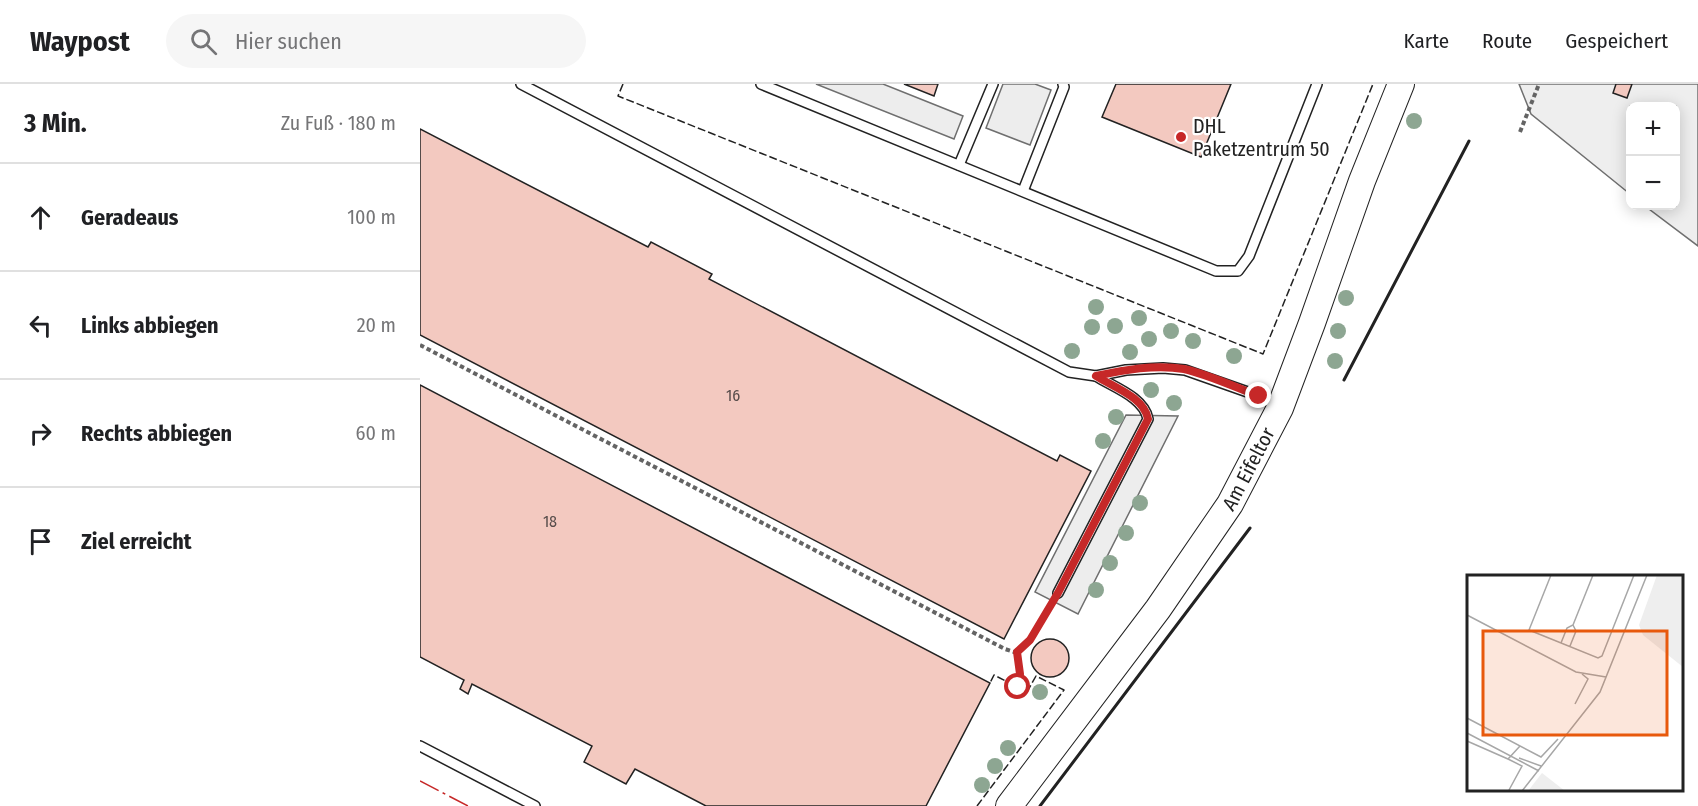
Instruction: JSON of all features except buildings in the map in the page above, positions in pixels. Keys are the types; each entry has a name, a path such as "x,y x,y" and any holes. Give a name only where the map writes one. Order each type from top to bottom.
{"main road":[{"name":"Am Eifeltor","path":"1009,806 1158,609 1230,504 1280,408 1362,181 1401,84"}],"lane":[{"path":"521,84 1069,372 1096,376 1126,370 1163,368 1185,370 1259,396 1280,408"},
{"path":"761,84 1216,271 1238,271 1249,256 1317,84"},
{"path":"959,165 993,84"},
{"path":"1023,191 1064,87 1063,84"},
{"path":"1058,593 1148,419 1146,410 1138,401 1096,376"},
{"path":"420,746 535,806"}],"path":[{"path":"1520,132 1539,84"},
{"path":"420,345 1005,649 1017,652"},
{"path":"1017,652 1030,640 1058,593"},
{"path":"1017,652 1020,668 1018,687"}],"shaded area":[{"path":"816,84 883,84 963,116 954,139"},
{"path":"1003,84 1035,84 1051,90 1030,145 986,128"},
{"path":"1519,84 1698,84 1698,246 1650,210 1680,210 1680,102 1626,102 1626,191 1531,114"},
{"path":"1126,415 1178,416 1078,614 1035,592"}],"fence":[{"path":"623,84 618,96 1263,354 1373,84"},
{"path":"977,806 1064,690 1036,676 1027,692 994,675 990,683"}],"wall":[{"path":"1344,380 1469,141"},
{"path":"1040,806 1250,528"}],"power":[{"path":"420,781 468,806"}],"place":[{"name":"DHL Paketzentrum 50","path":"1181,137"}],"route":[{"path":"1018,687 1020,674 1017,652 1030,640 1058,593 1148,419 1146,410 1138,401 1096,376 1126,370 1163,368 1185,370 1259,396"}]}
